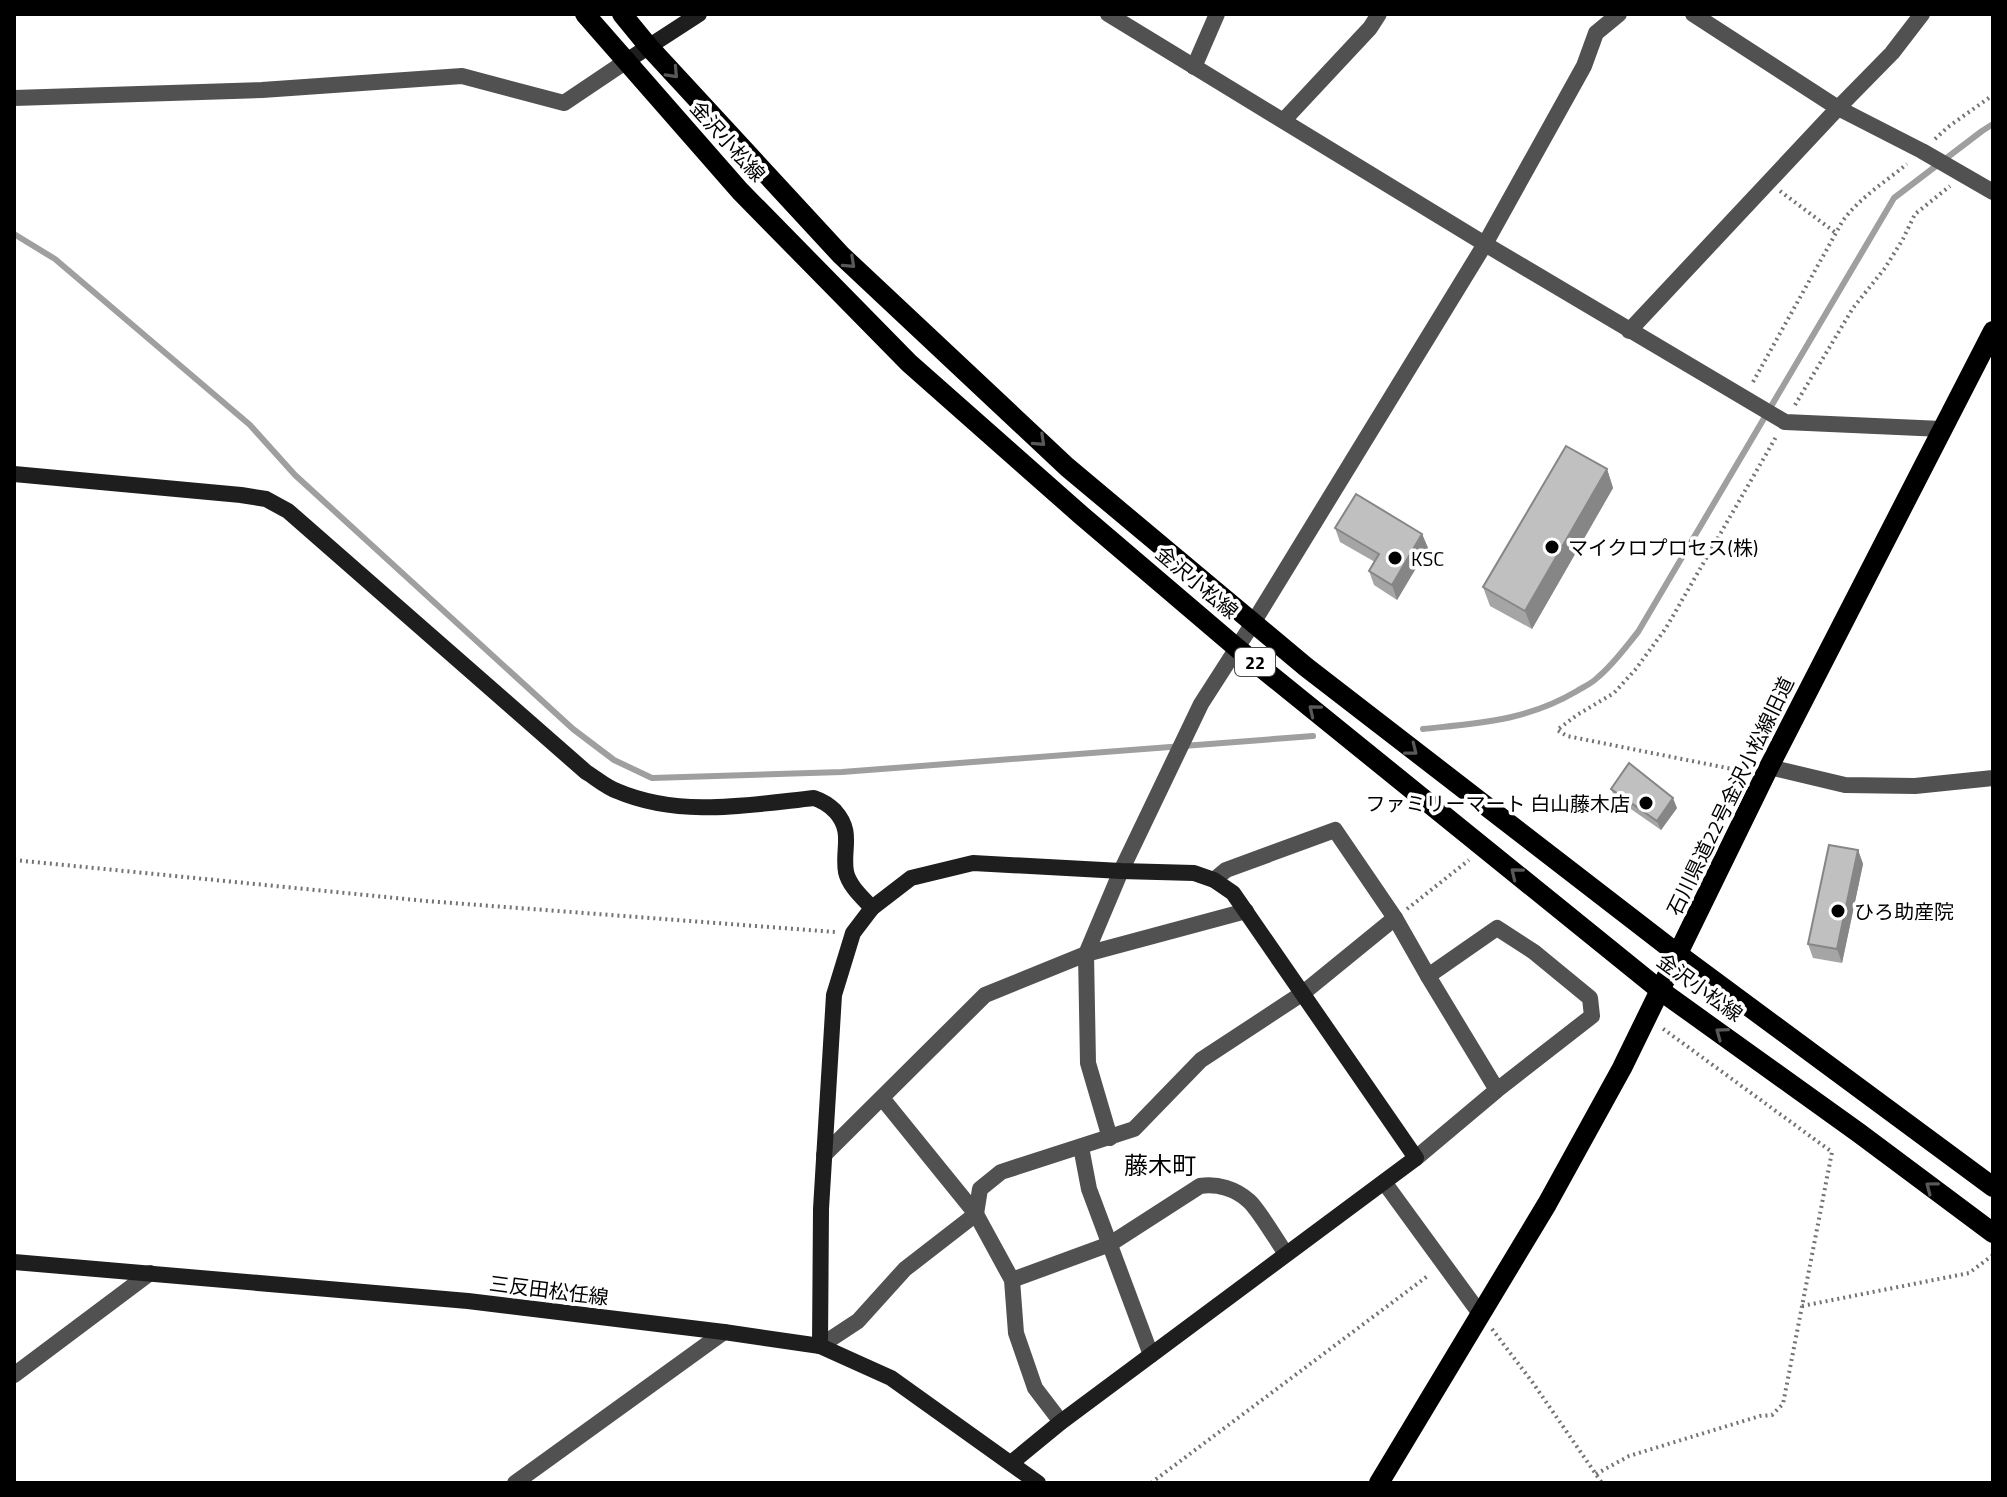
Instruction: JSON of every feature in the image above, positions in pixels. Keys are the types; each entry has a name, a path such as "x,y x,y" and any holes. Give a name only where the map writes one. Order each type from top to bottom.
{"main road":[{"name":"金沢小松線","path":"585,14 740,191 909,363 1081,515 1237,648 1661,991 1993,1233"},
{"name":"金沢小松線","path":"622,14 841,255 1067,467 1306,667 1679,955 1993,1187"},
{"name":"石川県道22号金沢小松線旧道","path":"1379,1483 1547,1204 1622,1068 1767,771 1993,331"}],"street":[{"path":"14,98 262,90 462,76 564,103 699,14"},
{"path":"1108,14 1629,331 1785,422 1942,429"},
{"path":"1194,67 1217,14"},
{"path":"1284,120 1370,28 1379,14"},
{"path":"1110,1138 1088,1063 1086,954 1121,871 1201,704 1485,244 1584,66 1596,33 1619,14"},
{"path":"1693,14 1838,108 1993,192"},
{"path":"1629,331 1892,53 1922,14"},
{"path":"14,474 266,499 288,511 586,772 616,791 687,808 814,798 824,801 847,830 846,874 872,908"},
{"path":"1767,771 1845,785 1915,786 1993,778"},
{"path":"1214,880 1226,870 1335,830 1395,918 1497,1090"},
{"path":"820,1346 821,1209 834,995 853,933 872,908 911,878 973,863 1194,873 1214,880 1233,893 1416,1158"},
{"path":"824,1155 985,995 1086,954 1246,911"},
{"path":"820,1346 858,1321 905,1269 976,1214 980,1189 1001,1172 1134,1129 1201,1060 1303,993 1395,918"},
{"path":"1011,1463 1061,1422 1416,1158 1592,1016 1590,998 1534,952 1497,928 1428,976"},
{"path":"882,1098 976,1214 1012,1280 1016,1333 1035,1388 1061,1422"},
{"path":"1081,1147 1089,1189 1151,1355"},
{"path":"1384,1182 1481,1315"},
{"path":"1012,1280 1110,1244 1200,1186 1210,1184 1226,1188 1249,1201 1286,1254"},
{"name":"三反田松任線","path":"14,1262 468,1301 820,1346 891,1378 1038,1483"},
{"path":"14,1375 150,1273"},
{"path":"515,1483 724,1332"}],"path":[{"path":"1749,400 1836,233 1853,207 1948,127 1993,95"},
{"path":"1767,771 1567,736 1557,730 1614,693 1666,628 1853,308 1891,259 1915,214 1959,172"},
{"path":"1768,182 1836,233"},
{"path":"1395,918 1485,848"},
{"path":"14,860 426,901 853,933"},
{"path":"1596,1474 1629,1456 1772,1415 1783,1404 1832,1152 1648,1018"},
{"path":"1802,1306 1969,1273 1993,1255"},
{"path":"1151,1483 1444,1264"},
{"path":"1481,1315 1533,1383 1602,1483"}],"building":[{"name":"マイクロプロセス(株)","path":"1566,446 1607,469 1525,611 1483,587"},
{"name":"KSC","path":"1356,494 1422,534 1392,585 1369,571 1379,554 1335,528"},
{"name":"ファミリーマート 白山藤木店","path":"1629,763 1673,798 1657,821 1611,789"},
{"name":"ひろ助産院","path":"1829,845 1858,850 1837,949 1808,944"}],"waterway":[{"path":"1423,729 1521,715 1590,684 1608,668 1638,632 1894,198 1993,124"},
{"path":"14,234 55,259 250,425 295,475 573,729 614,760 652,778 842,772 1313,736"}],"place":[{"name":"マイクロプロセス(株)","path":"1552,547"},
{"name":"KSC","path":"1395,558"},
{"name":"ファミリーマート 白山藤木店","path":"1646,803"},
{"name":"ひろ助産院","path":"1838,911"}],"district":[{"name":"藤木町","path":"1160,1165"}]}
